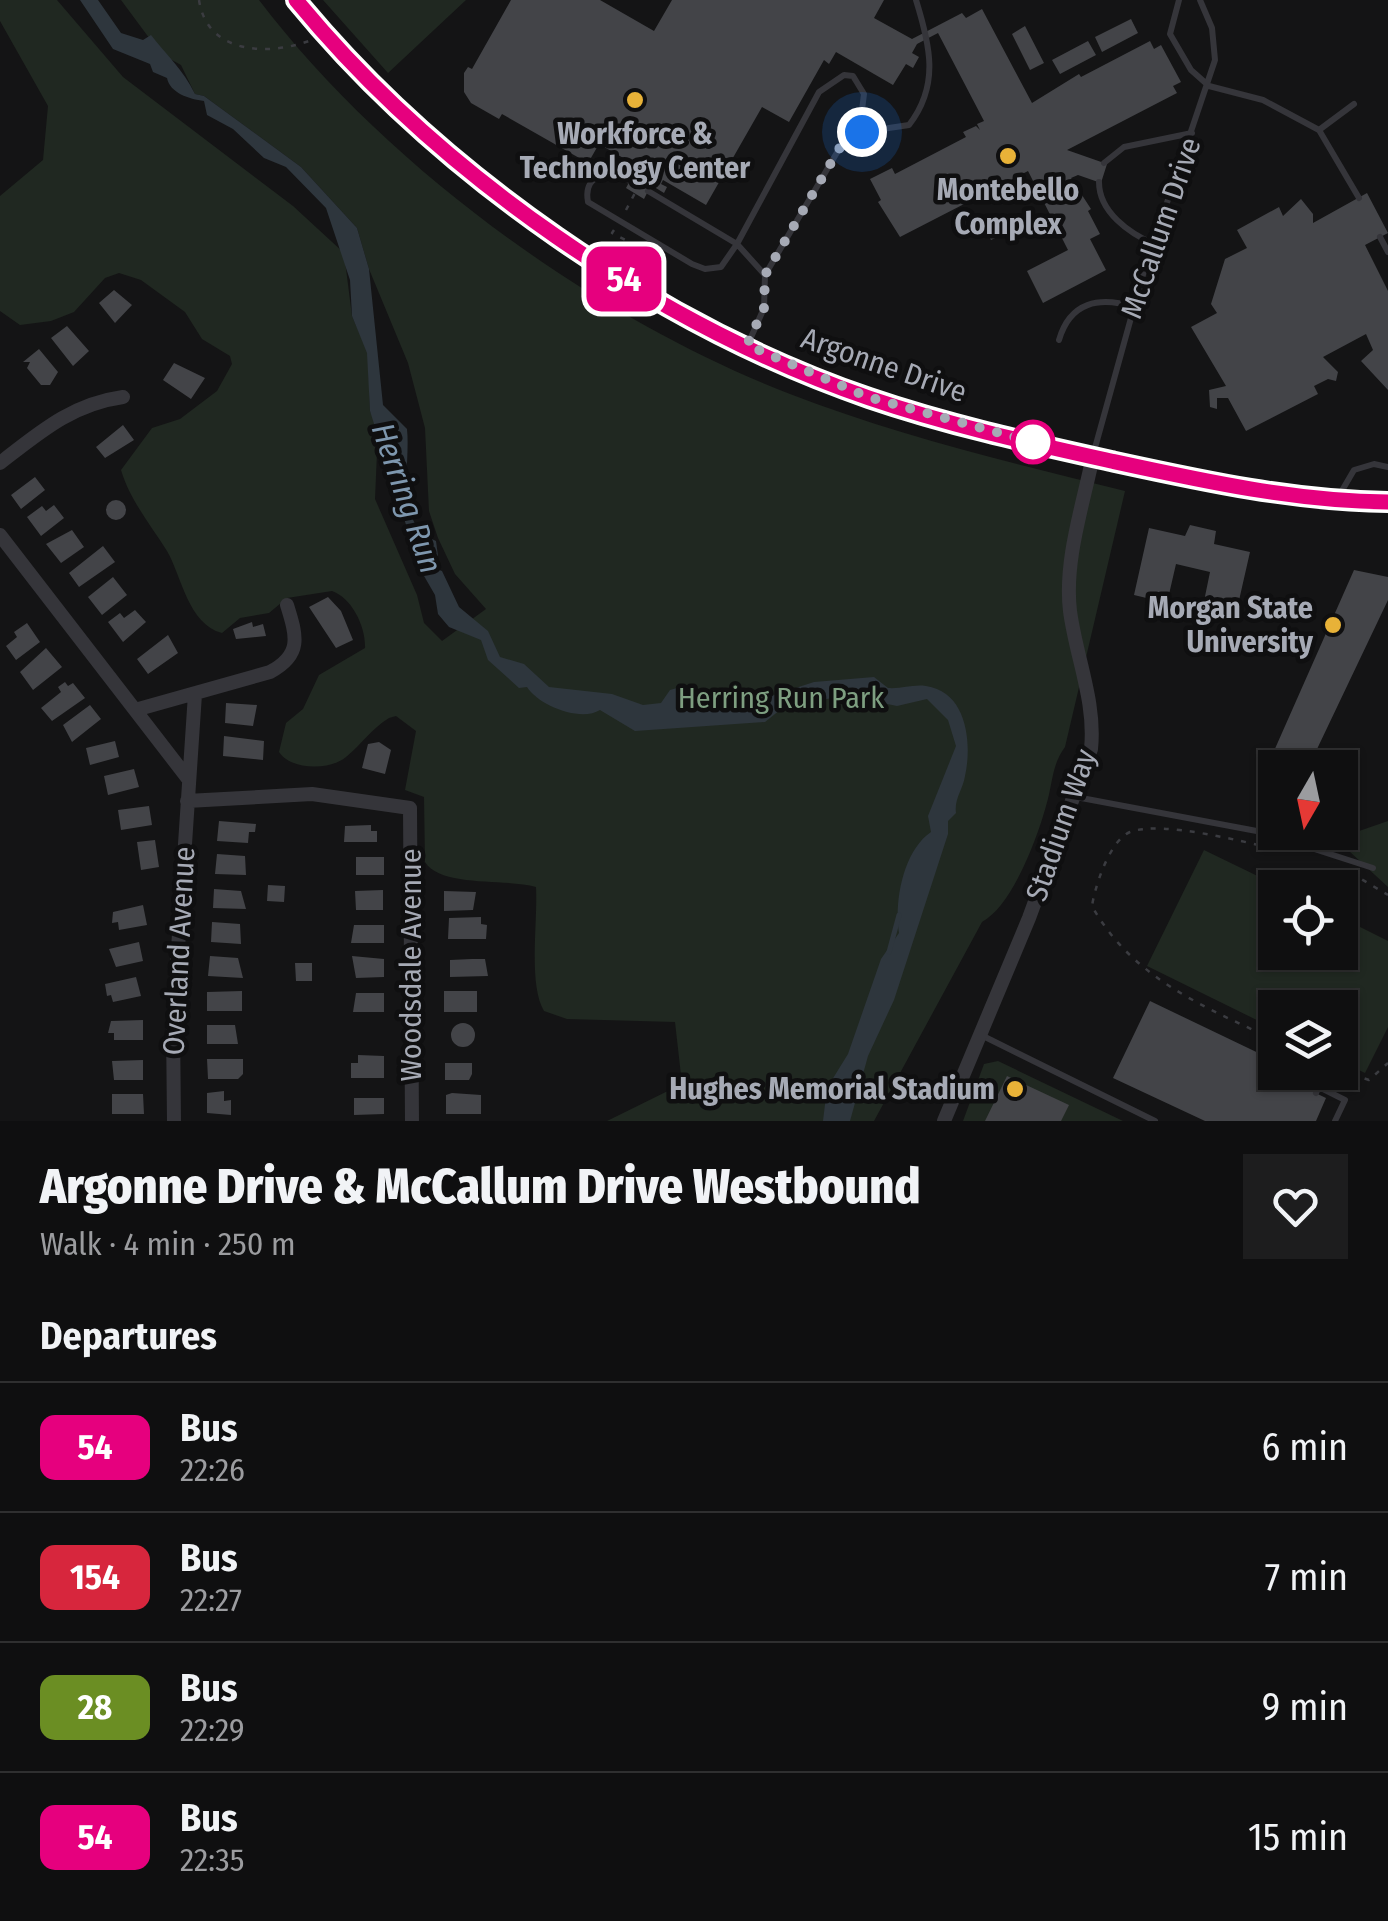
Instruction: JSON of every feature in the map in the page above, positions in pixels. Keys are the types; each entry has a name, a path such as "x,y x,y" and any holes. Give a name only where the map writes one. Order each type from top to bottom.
{"main road":[{"name":"Argonne Drive","path":"297,1 412,120 520,209 614,273 747,345 868,397 1093,456 1220,484 1338,501 1388,502"}],"street":[{"path":"0,463 64,414 86,404 123,398"},
{"name":"Stadium Way","path":"944,1121 1075,796 1093,726 1070,606 1070,576 1093,456"},
{"path":"0,535 188,780"},
{"path":"135,710 288,662 295,652 296,634 287,605"},
{"name":"Overland Avenue","path":"174,1121 173,1024 195,694"},
{"name":"Woodsdale Avenue","path":"187,801 312,794 410,808 412,1121"}],"lane":[{"path":"852,127 862,132 909,125 920,112 933,62 916,0"},
{"path":"1179,0 1170,34 1191,70 1209,86 1264,100 1320,130 1358,198"},
{"name":"McCallum Drive","path":"1093,456 1134,307 1209,86 1215,45 1200,0"},
{"path":"630,180 605,173 594,178 586,193 588,202 705,269 720,267 737,244 819,92 844,75 853,76 864,94 862,110 765,275 764,308 747,345"},
{"path":"1320,130 1354,104"},
{"path":"1104,163 1124,147 1194,132"},
{"path":"1100,182 1100,196 1113,216 1154,244"},
{"path":"648,191 737,244 765,275"},
{"path":"1380,238 1388,252"},
{"path":"1059,340 1068,317 1094,302 1111,300 1134,307"},
{"path":"1338,501 1345,478 1354,470 1374,464 1388,466"},
{"path":"1075,796 1258,831"},
{"path":"1318,850 1373,868"},
{"path":"980,1035 1155,1121"},
{"path":"1316,1093 1319,1087 1345,1100 1335,1121"}],"path":[{"path":"199,0 202,17 218,39 245,46 273,52 308,42 322,31"},
{"path":"612,233 630,243"},
{"path":"1258,1032 1173,992 1130,953 1092,906 1116,843 1130,832 1167,830 1291,852"},
{"path":"1342,868 1388,895"},
{"path":"1358,1076 1369,1080 1388,1063"}],"green space":[{"name":"Herring Run Park","path":"0,0 57,0 123,77 293,206 344,253 352,316 368,353 370,411 378,429 375,499 417,595 424,623 442,641 486,609 455,574 438,538 429,511 425,428 408,363 369,269 357,228 301,167 204,96 195,94 181,65 161,54 121,0 259,0 310,62 431,178 569,280 716,362 872,423 1125,491 1065,747 1030,853 1003,902 982,922 874,1121 607,1121 682,1084 675,1022 567,1019 544,1011 536,985 536,887 445,876 425,862 424,797 405,790 416,731 396,716 377,727 346,757 330,765 301,765 279,752 286,723 303,709 319,675 365,648 360,623 346,600 332,591 287,598 269,613 240,618 222,633 201,620 187,598 167,551 135,502 121,470 152,428 180,419 217,391 232,364 230,356 202,339 185,312 141,280 119,273 105,278 74,312 51,321 20,325 0,311 0,196 43,160 48,106 0,21"},
{"path":"323,0 466,0 388,73"},
{"path":"1388,821 1388,887 1348,850 1358,850 1358,831"},
{"path":"1204,850 1258,876 1258,970 1358,970 1358,926 1388,941 1388,1027 1365,1073 1358,1070 1358,990 1258,990 1258,1021 1147,966"},
{"name":"Hughes Memorial Stadium","path":"998,1061 1123,1121 963,1121 984,1064"}],"water":[{"name":"Herring Run","path":"80,0 98,0 121,33 143,40 151,35 195,94 204,96 301,167 357,228 369,269 383,405 407,429 409,508 423,533 436,541 438,556 430,560 433,568 442,571 459,607 488,631 500,657 524,664 549,687 612,694 643,705 661,703 670,690 677,688 753,702 814,682 874,677 888,688 921,686 940,690 959,709 968,750 956,813 948,821 948,834 894,1000 868,1056 850,1121 823,1121 827,1088 848,1054 881,959 899,933 898,907 907,864 931,832 928,816 956,746 948,720 927,699 897,706 844,695 780,710 765,722 635,731 600,710 572,713 541,700 527,687 519,688 488,660 481,640 449,627 438,614 435,595 420,569 370,411 367,353 352,316 350,280 326,208 286,167 264,158 233,129 207,115 204,101 172,88 167,78 153,72 150,64 113,49"}],"building":[{"name":"Workforce & Technology Center","path":"511,0 600,0 654,31 672,0 884,0 874,18 912,39 962,13 966,18 982,9 1032,103 1079,74 1081,77 1150,41 1154,49 1161,45 1181,82 1173,86 1177,93 1067,150 1107,164 1101,183 1078,175 1071,178 1091,209 1088,211 1100,234 1090,239 1106,270 1043,303 1027,271 1068,250 1028,171 900,237 878,202 881,200 870,179 892,168 895,174 966,137 963,132 976,126 980,130 977,124 984,121 938,33 917,44 912,53 919,57 913,68 906,64 893,85 836,52 829,64 824,60 789,122 762,107 706,205 663,180 661,184 667,187 664,193 651,185 644,199 626,188 633,175 621,168 632,163 599,144 588,163 502,114 499,119 471,103 464,92 464,73 468,67 472,69"},
{"path":"1131,19 1138,33 1102,52 1095,37"},
{"path":"1025,26 1044,63 1030,70 1012,34"},
{"path":"1088,41 1096,55 1060,74 1052,60"},
{"path":"1367,193 1388,233 1365,245 1388,291 1388,390 1361,361 1373,350 1366,334 1323,357 1338,372 1336,381 1328,379 1314,386 1318,394 1246,431 1228,398 1217,398 1217,409 1210,407 1209,390 1226,386 1191,327 1217,313 1211,304 1225,259 1247,248 1237,230 1279,207 1283,216 1301,199 1313,214 1313,223"},
{"path":"998,219 1006,233 991,240 984,226"},
{"path":"114,290 132,305 115,323 99,303"},
{"path":"67,326 89,351 73,366 51,338"},
{"path":"39,349 58,372 50,385 41,385 27,368 30,362 23,362"},
{"path":"174,363 205,378 191,399 163,380"},
{"path":"123,425 134,440 105,458 96,447"},
{"path":"35,477 45,490 21,509 11,495"},
{"path":"112,500 120,500 126,510 120,520 112,520 106,514 106,506"},
{"path":"54,505 64,518 41,536 27,517 42,506 46,511"},
{"path":"1190,525 1216,531 1214,544 1250,552 1235,618 1202,611 1210,572 1176,564 1167,603 1134,595 1149,528 1185,536"},
{"path":"72,530 84,547 61,563 46,544"},
{"path":"103,546 115,562 79,587 69,573"},
{"path":"1354,570 1388,577 1388,600 1317,750 1274,750"},
{"path":"113,577 127,595 102,615 88,597"},
{"path":"328,597 341,611 353,640 336,648 309,607"},
{"path":"135,610 146,622 123,642 108,622 120,613 124,618"},
{"path":"252,622 253,627 263,624 266,636 236,639 233,629"},
{"path":"27,623 40,642 16,660 6,646 17,637 14,632"},
{"path":"168,635 178,653 148,674 137,659"},
{"path":"46,648 62,667 33,690 20,672"},
{"path":"65,682 68,686 73,683 85,698 52,721 41,708 61,692 58,687"},
{"path":"226,703 257,705 253,726 225,723"},
{"path":"90,705 101,719 72,742 63,725"},
{"path":"224,736 264,741 263,760 223,756"},
{"path":"115,741 119,757 90,765 86,748"},
{"path":"379,742 391,750 385,774 362,768 368,744"},
{"path":"134,769 139,787 108,795 104,776"},
{"path":"149,806 152,825 121,830 118,810"},
{"path":"219,821 256,824 255,832 249,832 248,843 217,841"},
{"path":"371,825 371,831 377,831 377,842 344,842 345,826"},
{"path":"155,840 159,867 141,870 137,842"},
{"path":"217,854 245,856 246,875 215,874"},
{"path":"356,857 384,857 384,875 356,875"},
{"path":"268,885 285,886 284,902 267,901"},
{"path":"214,889 241,891 246,909 213,908"},
{"path":"383,890 383,910 356,910 355,891"},
{"path":"444,891 476,892 473,910 444,911"},
{"path":"143,905 147,925 119,930 118,922 112,923 113,912"},
{"path":"481,917 481,924 487,925 486,939 448,939 449,918"},
{"path":"212,922 240,924 241,944 211,942"},
{"path":"354,925 384,925 384,943 351,943"},
{"path":"139,942 143,961 116,967 109,949"},
{"path":"210,956 238,958 243,978 208,976"},
{"path":"352,956 384,959 384,977 356,978"},
{"path":"485,959 488,976 450,977 450,960"},
{"path":"295,963 312,963 312,981 296,981"},
{"path":"136,977 141,996 113,1002 111,995 107,996 105,984"},
{"path":"242,991 242,1011 207,1011 207,992"},
{"path":"444,991 477,991 477,1012 444,1012"},
{"path":"356,993 384,993 384,1012 353,1012"},
{"path":"1150,1001 1258,1053 1258,1090 1309,1090 1326,1098 1316,1121 1205,1121 1113,1078"},
{"path":"143,1020 143,1040 114,1040 114,1033 108,1033 111,1021"},
{"path":"463,1023 472,1026 472,1044 463,1047 454,1044 451,1035 454,1026"},
{"path":"207,1025 235,1025 238,1044 207,1044"},
{"path":"358,1055 384,1056 384,1078 351,1078 351,1063 358,1063"},
{"path":"207,1059 243,1059 243,1074 238,1079 208,1079"},
{"path":"143,1060 143,1080 114,1080 112,1061"},
{"path":"445,1063 472,1063 469,1080 445,1080"},
{"path":"1007,1076 1069,1105 1061,1121 985,1121"},
{"path":"224,1091 224,1101 231,1100 231,1115 207,1113 207,1093"},
{"path":"112,1094 143,1094 144,1114 112,1114"},
{"path":"446,1095 481,1095 481,1114 446,1114"},
{"path":"354,1098 384,1098 384,1114 354,1115"}],"waterway":[{"name":"Herring Run","path":"889,952 899,915"}],"bus line":[{"name":"54","path":"296,0 383,93 520,209 644,291 800,370 932,417 1093,456 1278,494 1341,502 1388,502"}],"place":[{"name":"Workforce & Technology Center","path":"635,100"},
{"name":"Montebello Complex","path":"1008,156"},
{"name":"Morgan State University","path":"1333,625"},
{"name":"Hughes Memorial Stadium","path":"1015,1089"}],"route":[{"path":"862,132 852,127 765,275 764,308 747,345 868,397 1033,442"}]}
